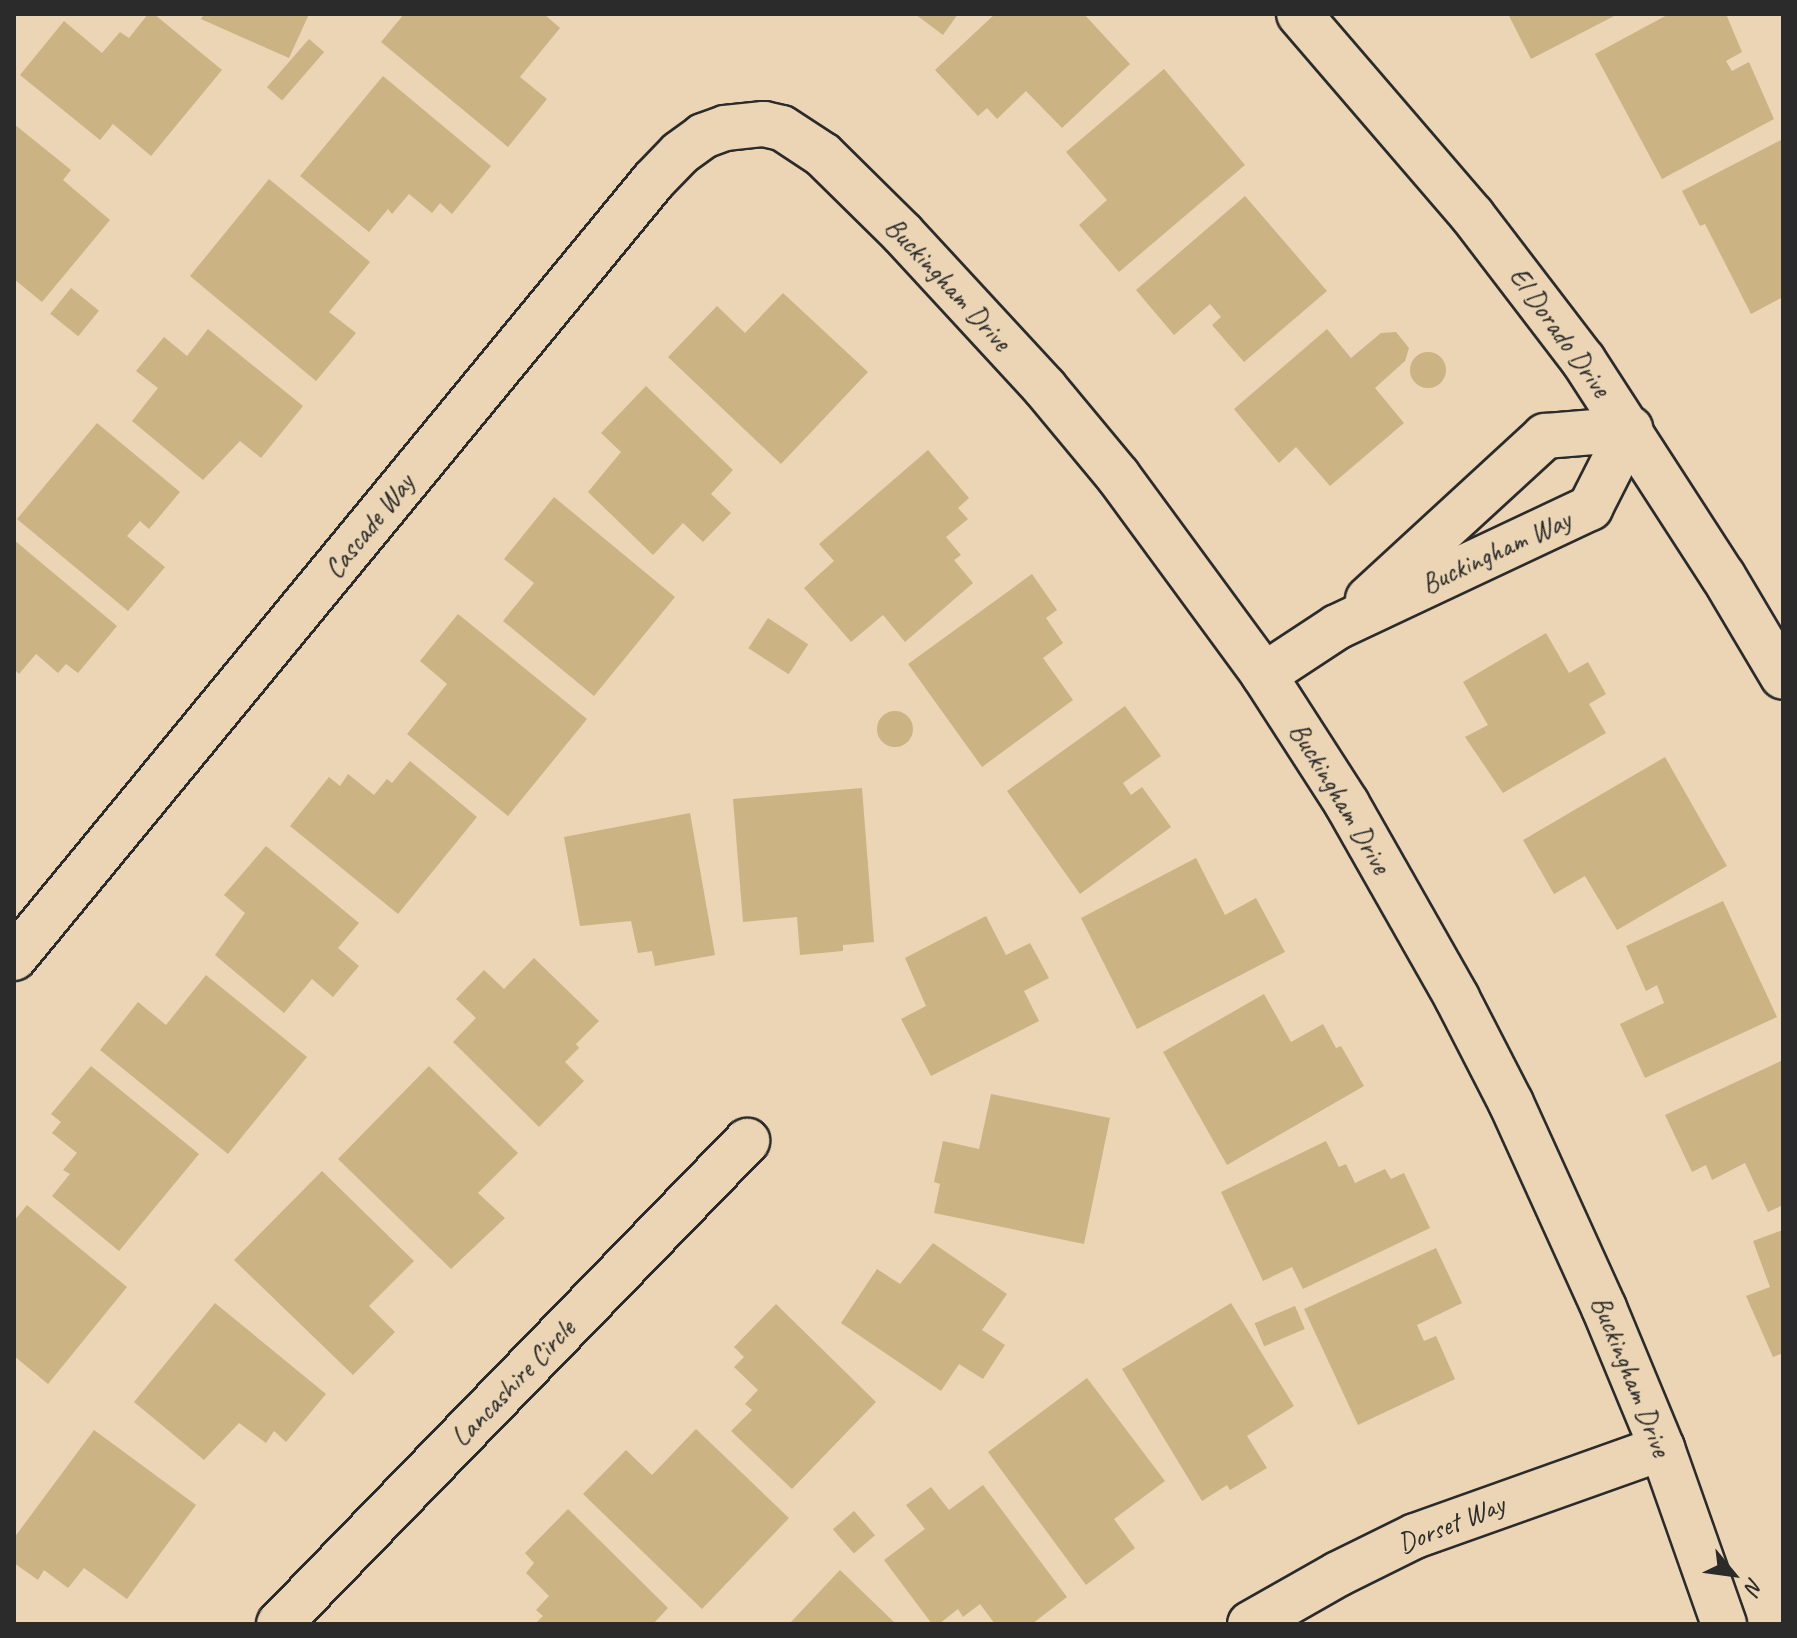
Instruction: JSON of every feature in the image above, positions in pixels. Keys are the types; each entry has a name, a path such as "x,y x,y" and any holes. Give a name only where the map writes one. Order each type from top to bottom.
{"street":[{"name":"El Dorado Drive","path":"1299,14 1472,215 1583,360 1630,429 1783,677"},
{"name":"Buckingham Drive","path":"746,125 764,124 798,136 823,155 922,255 1045,388 1118,476 1264,675 1347,804 1464,1012 1571,1236 1662,1448 1724,1624"},
{"name":"Cascade Way","path":"14,958 654,180 680,153 703,136 746,125"},
{"name":"Buckingham Way","path":"1264,675 1337,627 1590,508 1630,429"},
{"name":"Buckingham Way","path":"1337,627 1545,436 1630,429"},
{"name":"Lancashire Circle","path":"279,1624 747,1141"},
{"name":"Dorset Way","path":"1250,1624 1338,1574 1415,1536 1662,1448"}],"building":[{"path":"148,14 154,14 222,70 151,156 113,124 100,140 20,75 64,21 102,53 120,32 129,38"},
{"path":"204,14 309,14 289,58 201,19"},
{"path":"404,14 544,14 560,28 520,77 547,99 508,147 381,42"},
{"path":"915,14 958,14 943,35"},
{"path":"995,14 1084,14 1130,64 1062,128 1026,91 997,119 987,108 978,116 935,70"},
{"path":"1508,14 1618,14 1531,59"},
{"path":"1669,14 1726,14 1742,52 1726,61 1732,71 1749,62 1774,119 1662,179 1595,54"},
{"path":"309,39 324,52 282,100 267,87"},
{"path":"1164,69 1245,165 1119,272 1079,225 1107,200 1066,152"},
{"path":"383,76 491,166 452,214 440,203 432,213 409,194 392,214 388,209 369,232 300,176"},
{"path":"14,124 71,170 63,180 110,220 42,302 14,279"},
{"path":"1783,139 1783,297 1751,314 1705,224 1700,226 1682,191"},
{"path":"269,179 370,262 329,312 356,333 316,381 190,276"},
{"path":"1245,196 1327,291 1244,362 1212,325 1221,317 1210,304 1174,335 1136,290"},
{"path":"71,288 99,311 78,336 50,314"},
{"path":"783,293 868,372 781,464 668,357 717,306 745,333"},
{"path":"208,329 303,406 261,458 240,441 203,480 132,421 158,388 136,371 164,337 187,356"},
{"path":"1327,329 1351,358 1381,333 1396,332 1409,348 1405,361 1375,388 1404,423 1330,486 1296,447 1279,463 1234,409"},
{"path":"1428,352 1441,357 1446,370 1441,383 1428,388 1415,383 1410,370 1415,357"},
{"path":"646,386 733,470 711,494 731,513 703,542 683,523 653,555 588,492 621,452 601,433"},
{"path":"97,423 180,492 149,529 140,521 127,536 165,567 128,611 17,519"},
{"path":"928,450 969,498 958,508 968,519 946,537 961,555 954,560 973,583 905,642 883,615 851,642 804,588 834,561 819,544"},
{"path":"554,497 675,597 594,696 503,621 534,583 504,559"},
{"path":"14,540 117,626 78,673 66,664 58,673 36,654 19,674 14,669"},
{"path":"1032,574 1057,610 1046,618 1063,643 1043,658 1073,700 982,767 908,664"},
{"path":"458,614 587,719 508,816 407,734 447,684 420,661"},
{"path":"768,618 808,644 789,674 748,648"},
{"path":"1546,633 1569,673 1588,662 1606,694 1589,704 1606,733 1503,793 1465,737 1488,725 1463,682"},
{"path":"1125,706 1161,756 1123,783 1131,795 1142,787 1171,827 1080,894 1007,791"},
{"path":"895,711 908,716 913,729 908,742 895,747 882,742 877,729 882,716"},
{"path":"1665,757 1727,866 1617,930 1585,876 1554,894 1523,840"},
{"path":"410,761 477,817 398,914 290,826 329,777 340,786 348,774 374,795 387,779 392,783"},
{"path":"862,788 874,942 843,945 843,951 800,955 797,917 743,922 733,799"},
{"path":"690,813 715,955 655,966 652,951 638,953 631,921 580,926 564,837"},
{"path":"266,846 359,923 338,948 359,966 333,997 312,979 284,1013 215,955 245,913 224,895"},
{"path":"1196,858 1225,915 1256,898 1285,952 1137,1029 1081,918"},
{"path":"1723,901 1777,1017 1645,1078 1620,1024 1664,1003 1657,985 1646,991 1626,946"},
{"path":"986,916 1006,955 1030,943 1049,978 1024,991 1039,1021 931,1076 901,1019 926,1006 905,958"},
{"path":"534,958 599,1021 576,1044 579,1048 565,1062 584,1081 539,1127 453,1042 476,1018 456,999 484,970 504,989"},
{"path":"206,975 307,1057 228,1154 100,1050 138,1002 166,1025"},
{"path":"1264,994 1291,1042 1323,1024 1336,1048 1341,1046 1364,1086 1227,1165 1163,1052"},
{"path":"1783,1060 1783,1205 1768,1212 1745,1163 1712,1180 1706,1165 1692,1172 1665,1115"},
{"path":"91,1066 199,1154 119,1251 52,1196 70,1174 63,1170 77,1153 52,1133 61,1122 51,1114"},
{"path":"429,1066 518,1153 478,1193 505,1218 451,1269 338,1159"},
{"path":"991,1094 1110,1118 1084,1244 934,1213 940,1184 934,1182 943,1141 979,1149"},
{"path":"1326,1141 1339,1167 1346,1164 1355,1183 1385,1169 1391,1179 1404,1173 1430,1228 1303,1289 1292,1267 1263,1281 1221,1192"},
{"path":"322,1171 414,1261 369,1306 395,1332 353,1375 234,1260"},
{"path":"27,1205 127,1287 48,1384 14,1356 14,1221"},
{"path":"1783,1230 1783,1353 1773,1357 1746,1296 1770,1287 1753,1241"},
{"path":"933,1243 1007,1294 982,1330 1005,1345 983,1379 959,1364 941,1391 841,1323 877,1269 900,1284"},
{"path":"1436,1248 1462,1303 1417,1325 1424,1341 1436,1336 1455,1379 1358,1425 1304,1309"},
{"path":"215,1303 326,1394 286,1442 274,1431 266,1443 239,1423 204,1460 134,1402"},
{"path":"1231,1303 1294,1406 1247,1436 1267,1468 1230,1490 1227,1485 1202,1501 1122,1369"},
{"path":"776,1304 876,1402 792,1489 731,1431 752,1410 745,1404 758,1390 734,1367 744,1357 734,1347"},
{"path":"1295,1306 1305,1329 1264,1346 1254,1323"},
{"path":"1087,1378 1165,1481 1114,1519 1135,1548 1086,1585 988,1452"},
{"path":"696,1429 789,1518 702,1609 583,1494 626,1450 652,1475"},
{"path":"94,1430 196,1505 127,1599 84,1568 68,1588 44,1570 38,1580 14,1563 14,1538"},
{"path":"983,1485 1067,1597 1032,1624 995,1624 980,1604 963,1617 958,1609 939,1624 932,1624 884,1560 925,1529 906,1505 931,1487 949,1510"},
{"path":"568,1509 668,1608 653,1624 535,1624 543,1616 536,1610 549,1596 526,1573 534,1563 525,1553"},
{"path":"854,1511 875,1535 854,1554 833,1529"},
{"path":"840,1570 896,1624 789,1624"}]}
